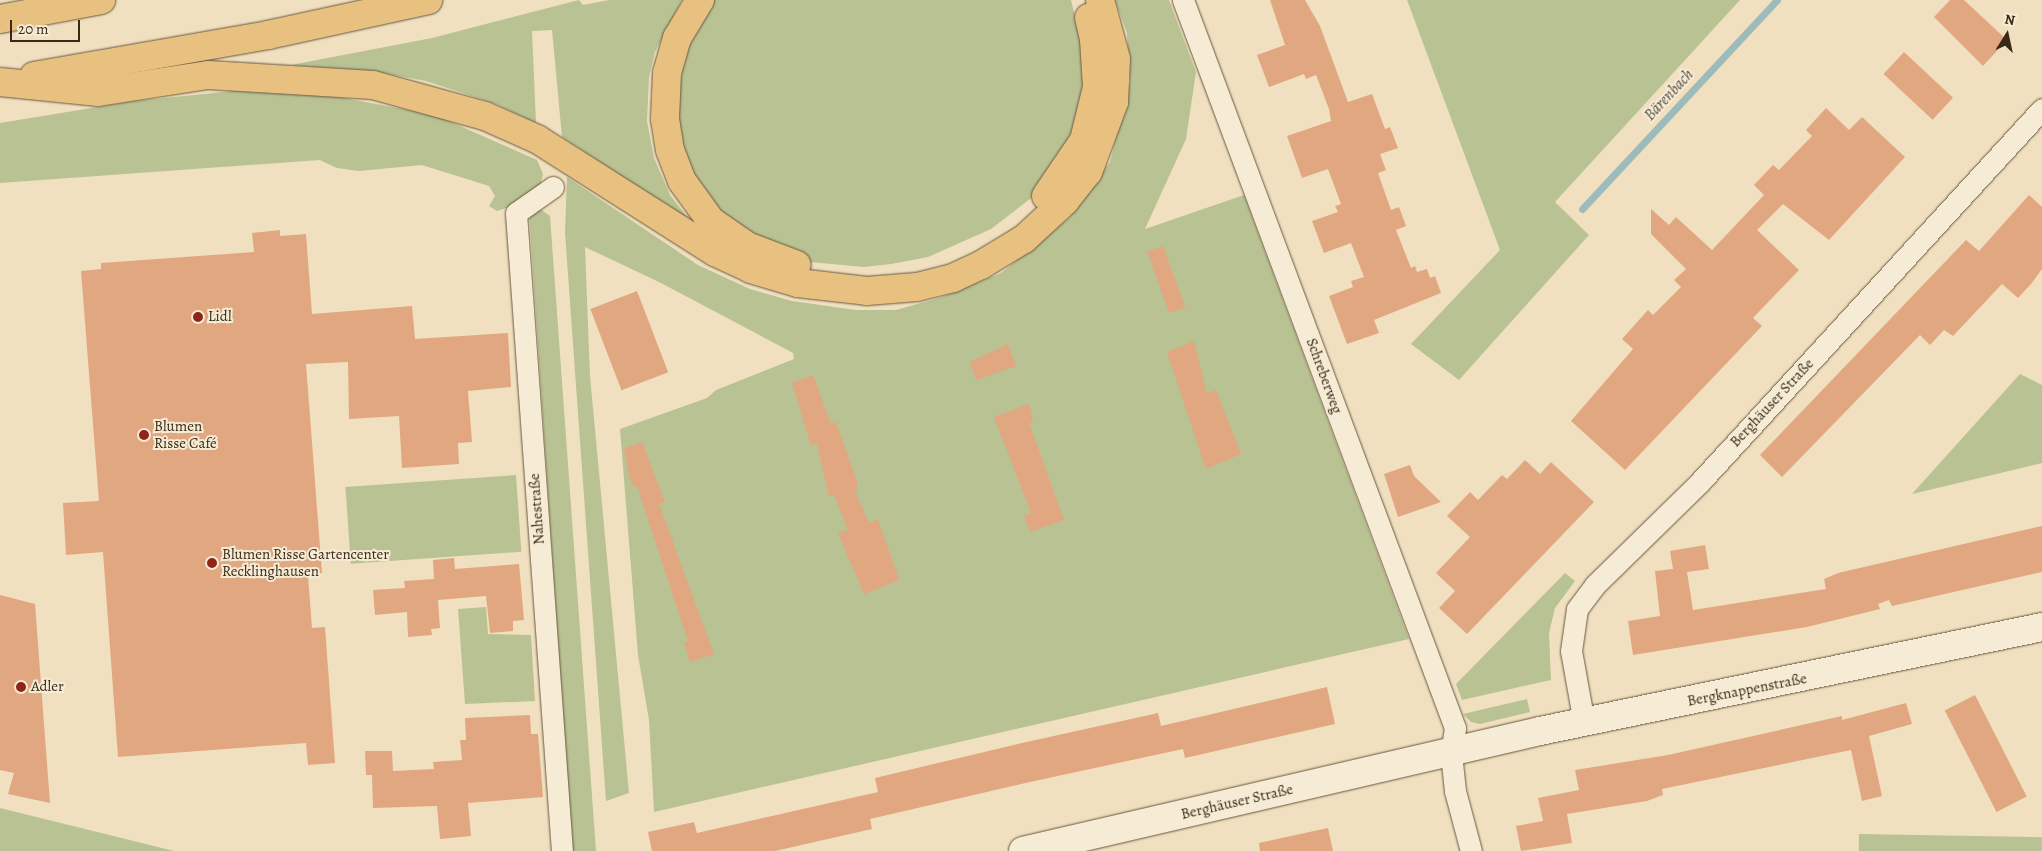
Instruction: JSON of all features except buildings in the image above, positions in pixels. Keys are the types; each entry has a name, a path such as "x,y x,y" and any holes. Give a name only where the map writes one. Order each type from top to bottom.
{"highway":[{"path":"0,19 101,0"},
{"path":"0,82 268,35 428,0"},
{"path":"700,0 677,38 667,73 665,119 670,150 682,181 711,221 747,246 782,261 834,274 891,274 934,268 968,255 1028,215 1055,187 1084,140 1097,86 1094,39 1084,0"},
{"path":"0,82 98,92 208,75 373,85 485,116 537,139 564,154 715,252 751,269 798,283 867,292 917,287 954,278 1024,239 1065,201 1088,172 1114,102 1116,59 1100,0"}],"street":[{"name":"Schreberweg","path":"1183,0 1455,728 1451,753 1454,791 1471,851"},
{"name":"Berghäuser Straße","path":"1584,723 1572,651 1577,609 1595,585 1700,482 2042,109"},
{"name":"Nahestraße","path":"554,187 516,212 562,851"},
{"name":"Bergknappenstraße","path":"1451,753 1584,723 2042,627"},
{"name":"Berghäuser Straße","path":"1023,851 1451,753"}],"green space":[{"path":"579,0 583,5 609,0 682,0 655,52 649,77 647,121 654,158 670,195 691,222 562,137 552,30 532,31 536,123 496,104 426,81 372,71 291,65 432,38"},
{"path":"713,0 1071,0 1088,70 1080,123 1035,195 991,229 928,257 891,264 864,267 799,261 731,225 688,169 674,115 684,50"},
{"path":"1115,0 1169,0 1196,72 1186,139 1145,229 1244,195 1409,639 654,812 649,720 638,655 620,429 707,398 716,390 794,359 793,353 661,283 585,247 590,376 629,793 606,801 565,233 567,177 698,265 750,289 792,301 856,310 896,310 942,297 1001,273 1070,217 1110,162 1130,82 1127,33"},
{"path":"1407,0 1740,0 1555,202 1589,235 1459,380 1411,344 1500,250"},
{"path":"244,90 333,96 435,115 537,160 543,174 540,187 525,202 497,211 489,206 495,196 489,186 422,165 359,171 337,168 320,160 0,183 0,123 134,101"},
{"path":"536,206 550,216 596,851 572,851 529,210"},
{"path":"2020,374 2042,385 2042,463 1912,494"},
{"path":"516,475 521,552 351,564 345,487"},
{"path":"1565,573 1575,581 1555,608 1549,633 1551,680 1462,700 1456,684"},
{"path":"486,607 488,634 531,635 535,701 465,704 458,609"},
{"path":"1527,699 1530,712 1480,724 1471,722 1463,714"},
{"path":"0,808 174,851 0,851"},
{"path":"1859,834 2042,837 2042,851 1859,851"}],"waterway":[{"name":"Bärenbach","path":"1582,209 1777,0"}],"place":[{"name":"Lidl","path":"198,317"},
{"name":"Blumen Risse Café","path":"144,435"},
{"name":"Blumen Risse Gartencenter Recklinghausen","path":"212,563"},
{"name":"Adler","path":"21,687"}]}
